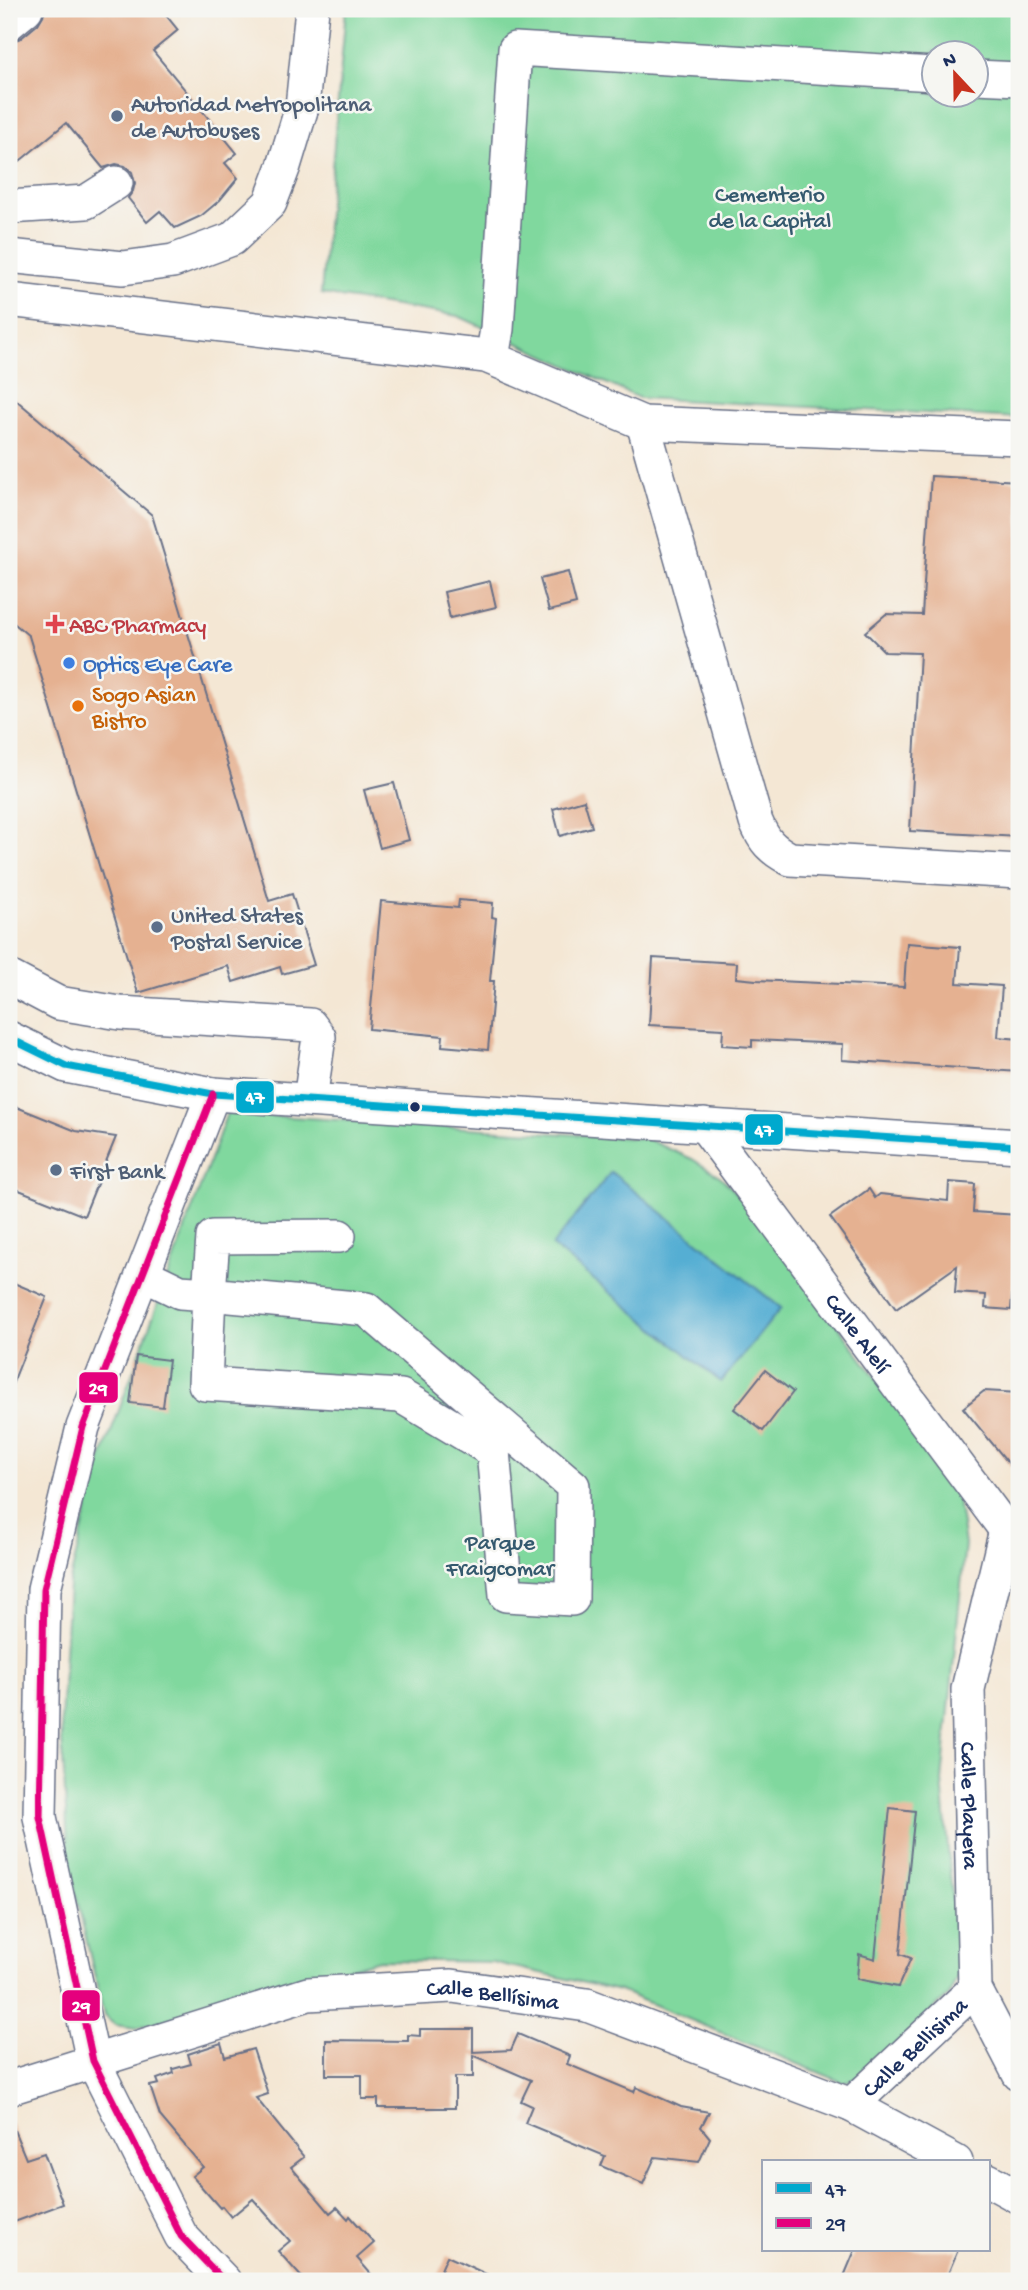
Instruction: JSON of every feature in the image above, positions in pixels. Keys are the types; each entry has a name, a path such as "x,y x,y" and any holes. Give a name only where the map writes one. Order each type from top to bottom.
{"street":[{"path":"9,23 26,9"},
{"path":"9,256 123,268 173,261 232,239 270,203 284,166 302,107 312,9"},
{"path":"492,358 497,329 515,49 920,73"},
{"path":"990,78 1019,79"},
{"path":"9,207 86,202 116,183"},
{"path":"9,300 374,341 492,358 643,423 1019,438"},
{"path":"643,423 756,822 764,841 774,851 790,859 1019,872"},
{"path":"9,977 58,1003 120,1013 310,1025 319,1037 310,1100"},
{"path":"9,1038 66,1066 214,1094 1019,1146"},
{"path":"214,1094 83,1427 44,1589 40,1817 93,2060 181,2236 225,2281"},
{"name":"Calle Alelí","path":"704,1125 1013,1532"},
{"path":"143,1274 180,1292 209,1294 366,1309 573,1486 572,1599 506,1595 493,1451 401,1396 205,1384 209,1294 213,1237 339,1236"},
{"name":"Calle Playera","path":"1013,1532 968,1689 975,1989 1019,2074"},
{"name":"Calle Bellísima","path":"9,2088 308,1994 452,1986 587,2005 851,2105 952,2160"},
{"name":"Calle Bellisima","path":"851,2105 975,1989"},
{"path":"990,2181 1019,2197"}],"green space":[{"name":"Cementerio de la Capital","path":"346,9 1019,9 1019,418 639,398 458,316 321,294"},
{"name":"Parque Fraigcomar","path":"227,1113 647,1139 692,1159 721,1177 750,1207 956,1486 965,1544 942,1781 959,1973 949,1995 860,2078 842,2082 620,1991 492,1962 379,1960 136,2028 115,2025 104,2016 69,1865 61,1722 69,1584 98,1468"}],"water":[{"path":"611,1172 781,1308 721,1382 552,1246"}],"building":[{"name":"Autoridad Metropolitana de Autobuses","path":"47,9 161,9 178,30 153,51 237,153 225,163 238,178 220,200 201,216 175,228 160,211 147,222 128,198 135,183 132,172 125,166 116,164 103,168 66,123 9,170 9,42 21,38 38,24"},
{"path":"9,394 152,515 269,901 292,894 314,965 282,974 280,967 233,982 228,966 138,993 29,636 9,619"},
{"path":"931,476 1019,481 1019,837 910,831 920,653 885,652 865,632 886,614 922,615"},
{"path":"568,572 576,604 549,611 540,579"},
{"path":"490,581 496,607 450,618 444,592"},
{"path":"394,783 409,840 380,848 364,790"},
{"path":"584,800 592,827 560,836 553,809"},
{"path":"459,900 493,903 492,917 496,918 490,981 494,981 488,1050 442,1046 443,1036 369,1029 381,901 458,908"},
{"path":"907,943 960,947 957,983 1002,986 998,1037 1019,1039 1019,1072 842,1060 843,1044 752,1040 752,1047 722,1045 723,1029 649,1025 653,958 737,963 736,978 904,987"},
{"name":"First Bank","path":"9,1104 76,1131 116,1137 84,1216 9,1186"},
{"path":"949,1182 975,1184 973,1212 1018,1215 1011,1310 985,1308 986,1295 955,1293 957,1266 896,1309 830,1217 869,1189 875,1198 880,1194 948,1201"},
{"path":"9,1281 47,1297 10,1390 9,1390"},
{"path":"136,1356 169,1360 163,1407 130,1403"},
{"path":"765,1370 793,1392 763,1431 734,1409"},
{"path":"984,1391 1019,1393 1019,1476 963,1408"},
{"path":"890,1808 915,1811 900,1954 911,1958 898,1987 857,1979 859,1954 875,1959"},
{"path":"420,2029 473,2029 473,2052 511,2050 518,2034 570,2056 567,2064 634,2092 636,2087 681,2107 709,2112 701,2127 710,2138 699,2162 655,2157 643,2184 601,2166 605,2156 525,2123 532,2106 521,2101 531,2080 473,2055 473,2077 455,2077 455,2108 378,2108 378,2099 362,2099 362,2075 326,2075 326,2040 408,2041 408,2035 420,2036"},
{"path":"221,2043 225,2057 253,2049 268,2094 256,2098 304,2157 291,2167 330,2213 337,2207 348,2219 350,2216 374,2243 357,2258 377,2281 305,2281 278,2251 290,2241 253,2199 231,2217 192,2176 203,2167 160,2116 150,2086 159,2084 157,2079 174,2073 173,2069 191,2064 188,2054"},
{"path":"9,2118 26,2159 44,2153 63,2204 9,2224"},
{"path":"854,2252 957,2252 945,2281 842,2281"},
{"path":"447,2256 501,2281 436,2281"}],"transit line":[{"name":"47","path":"9,1038 66,1066 213,1094 1019,1146"},
{"name":"29","path":"213,1094 83,1427 44,1589 40,1817 93,2061 181,2236 224,2281"}],"place":[{"name":"Autoridad Metropolitana de Autobuses","path":"117,116"},
{"name":"ABC Pharmacy","path":"55,624"},
{"name":"Optics Eye Care","path":"69,663"},
{"name":"Sogo Asian Bistro","path":"78,706"},
{"name":"United States Postal Service","path":"157,927"},
{"name":"First Bank","path":"56,1170"}]}
